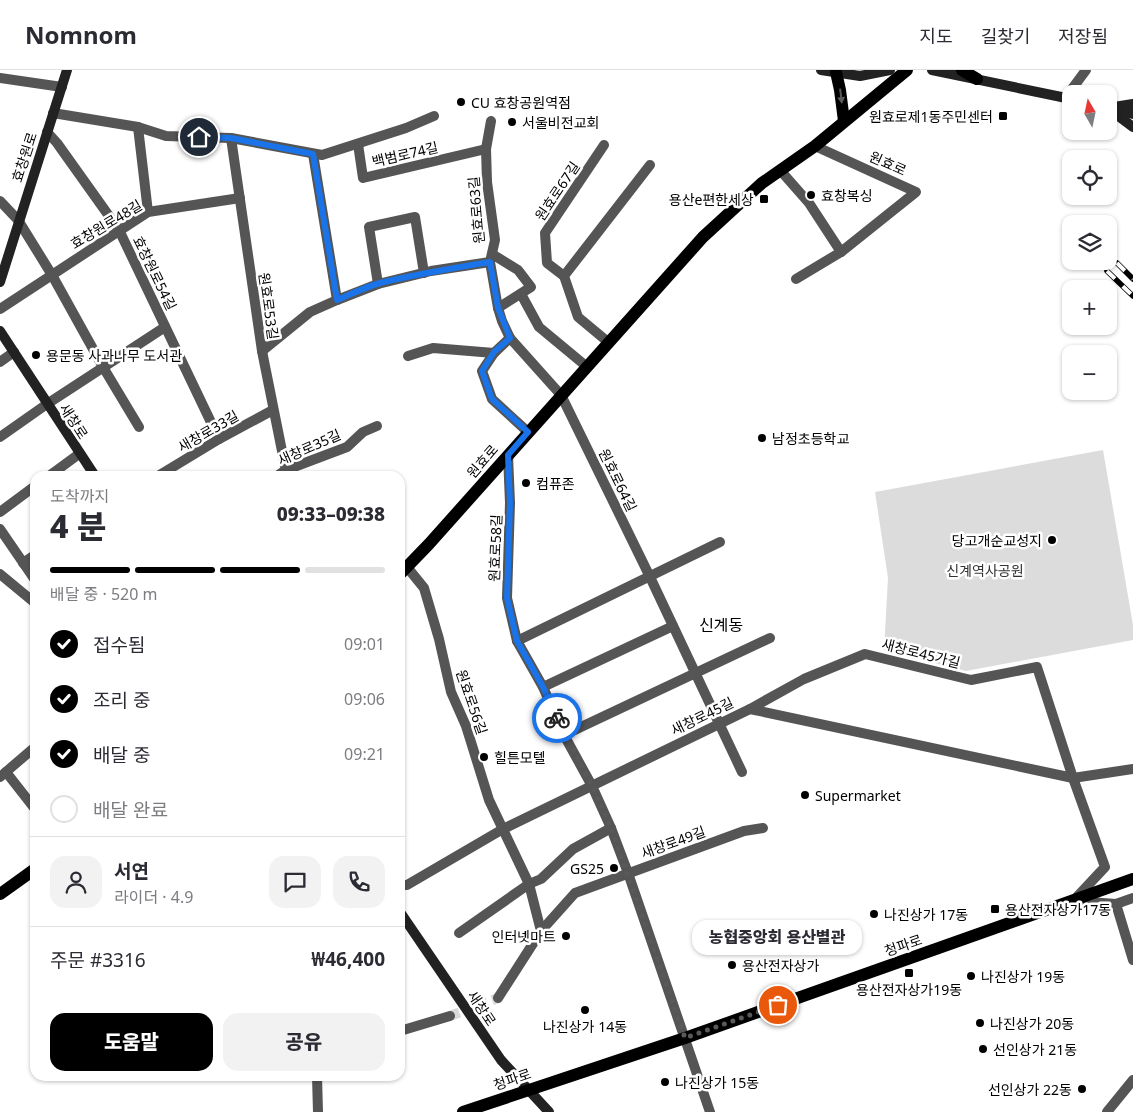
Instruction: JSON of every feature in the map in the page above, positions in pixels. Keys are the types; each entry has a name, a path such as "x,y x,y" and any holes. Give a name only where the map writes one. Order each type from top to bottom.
{"main road":[{"name":"효창원로","path":"0,282 18,220 67,70"},
{"path":"826,71 860,76 890,70"},
{"name":"원효로","path":"405,570 703,237 762,183 815,146 907,70"},
{"path":"932,70 1062,97"},
{"path":"962,70 977,79"},
{"path":"826,71 840,90 844,121"},
{"path":"1118,106 1133,104"},
{"path":"1118,110 1133,113"},
{"path":"1118,115 1133,127"},
{"name":"새창로","path":"0,331 91,471"},
{"path":"0,894 30,873"},
{"name":"청파로","path":"463,1112 685,1038 1129,880"},
{"name":"새창로","path":"405,919 501,1060 549,1112"}],"street":[{"path":"1077,85 1086,70"},
{"path":"1,80 62,87"},
{"name":"백범로74길","path":"53,113 138,127 166,136 231,138 322,155 406,128 434,116"},
{"name":"원효로63길","path":"491,121 486,149 487,182 495,240 491,258 498,308 510,338 561,395"},
{"path":"138,127 148,212"},
{"name":"효창원로54길","path":"47,132 57,143 119,230 219,438"},
{"name":"원효로53길","path":"231,138 262,351 283,471"},
{"name":"백범로74길","path":"358,144 363,178 486,149"},
{"name":"원효로67길","path":"604,145 545,234 547,263 564,276 578,317 608,342"},
{"name":"원효로","path":"796,279 841,252 916,192 815,146"},
{"path":"313,154 337,300"},
{"path":"564,276 650,165"},
{"path":"780,170 809,203 841,252"},
{"name":"효창원로48길","path":"0,309 148,212 240,198"},
{"path":"0,201 18,220 52,275 102,367 139,427"},
{"path":"378,284 369,227 415,217 424,273"},
{"path":"262,351 310,312 337,300 378,284 491,258 518,270 531,287 498,308"},
{"path":"521,294 539,326 586,366"},
{"path":"46,404 165,326"},
{"path":"510,338 494,352 482,371 492,399 528,432"},
{"path":"408,356 433,348 494,352"},
{"path":"0,362 14,352"},
{"name":"원효로64길","path":"561,395 742,772"},
{"name":"새창로","path":"0,437 46,404"},
{"name":"새창로33길","path":"166,471 219,438 273,410"},
{"name":"새창로35길","path":"290,471 347,447 363,432 377,426"},
{"name":"새창로","path":"55,471 79,454"},
{"name":"원효로58길","path":"508,455 510,503 507,598 517,641 543,687 564,735 592,786"},
{"path":"0,512 30,490"},
{"path":"0,529 30,573"},
{"path":"517,641 720,542"},
{"path":"23,563 30,559"},
{"name":"원효로56길","path":"405,572 424,588 439,639 451,692 466,726 489,800 529,884 541,931"},
{"path":"0,574 30,599"},
{"path":"543,687 673,626"},
{"path":"564,735 770,638"},
{"name":"새창로45가길","path":"750,708 804,679 865,654 971,680 1037,666"},
{"name":"청파로","path":"1037,666 1073,778 1105,866 1074,901"},
{"name":"새창로45길","path":"405,885 503,829 750,708 1073,778"},
{"path":"30,752 3,775 30,804"},
{"path":"1073,778 1133,769"},
{"path":"592,786 628,873 710,1112"},
{"path":"459,934 529,884 541,879 573,849 611,828"},
{"name":"새창로49길","path":"498,998 541,931 575,893 744,831 763,828"},
{"path":"1074,901 1116,904 1133,898"},
{"path":"1116,904 1133,960"},
{"path":"405,1030 450,1016"},
{"path":"1107,1112 1133,1080"},
{"path":"317,1081 318,1112"}],"green space":[{"name":"신계역사공원","path":"1103,450 1133,625 1133,640 966,671 884,650 888,578 875,492"}],"tunnel":[{"path":"450,1016 498,998"}],"railway":[{"path":"1117,263 1133,279"},
{"path":"1107,271 1133,296"}],"way so far":[{"path":"557,718 611,828 685,1038 778,1005"}],"place":[{"name":"CU 효창공원역점","path":"461,102"},
{"name":"원효로제1동주민센터","path":"1003,116"},
{"name":"서울비전교회","path":"512,122"},
{"name":"효창복싱","path":"811,195"},
{"name":"용산e편한세상","path":"764,199"},
{"name":"용문동 사과나무 도서관","path":"36,355"},
{"name":"남정초등학교","path":"762,438"},
{"name":"컴퓨존","path":"526,483"},
{"name":"당고개순교성지","path":"1052,540"},
{"name":"힐튼모텔","path":"484,757"},
{"name":"Supermarket","path":"805,795"},
{"name":"GS25","path":"614,868"},
{"name":"용산전자상가17동","path":"995,909"},
{"name":"나진상가 17동","path":"874,914"},
{"name":"인터넷마트","path":"566,936"},
{"name":"용산전자상가","path":"732,965"},
{"name":"용산전자상가19동","path":"909,973"},
{"name":"나진상가 19동","path":"971,976"},
{"name":"농협중앙회 용산별관","path":"778,1005"},
{"name":"나진상가 14동","path":"585,1010"},
{"name":"나진상가 20동","path":"980,1023"},
{"name":"선인상가 21동","path":"983,1049"},
{"name":"나진상가 15동","path":"665,1082"},
{"name":"선인상가 22동","path":"1082,1089"}],"district":[{"name":"신계동","path":"721,625"}],"route":[{"path":"199,137 231,138 313,154 337,300 393,280 430,271 490,262 498,308 510,338 494,352 482,371 492,399 528,432 508,455 510,503 507,598 517,641 543,687 557,718"}]}
